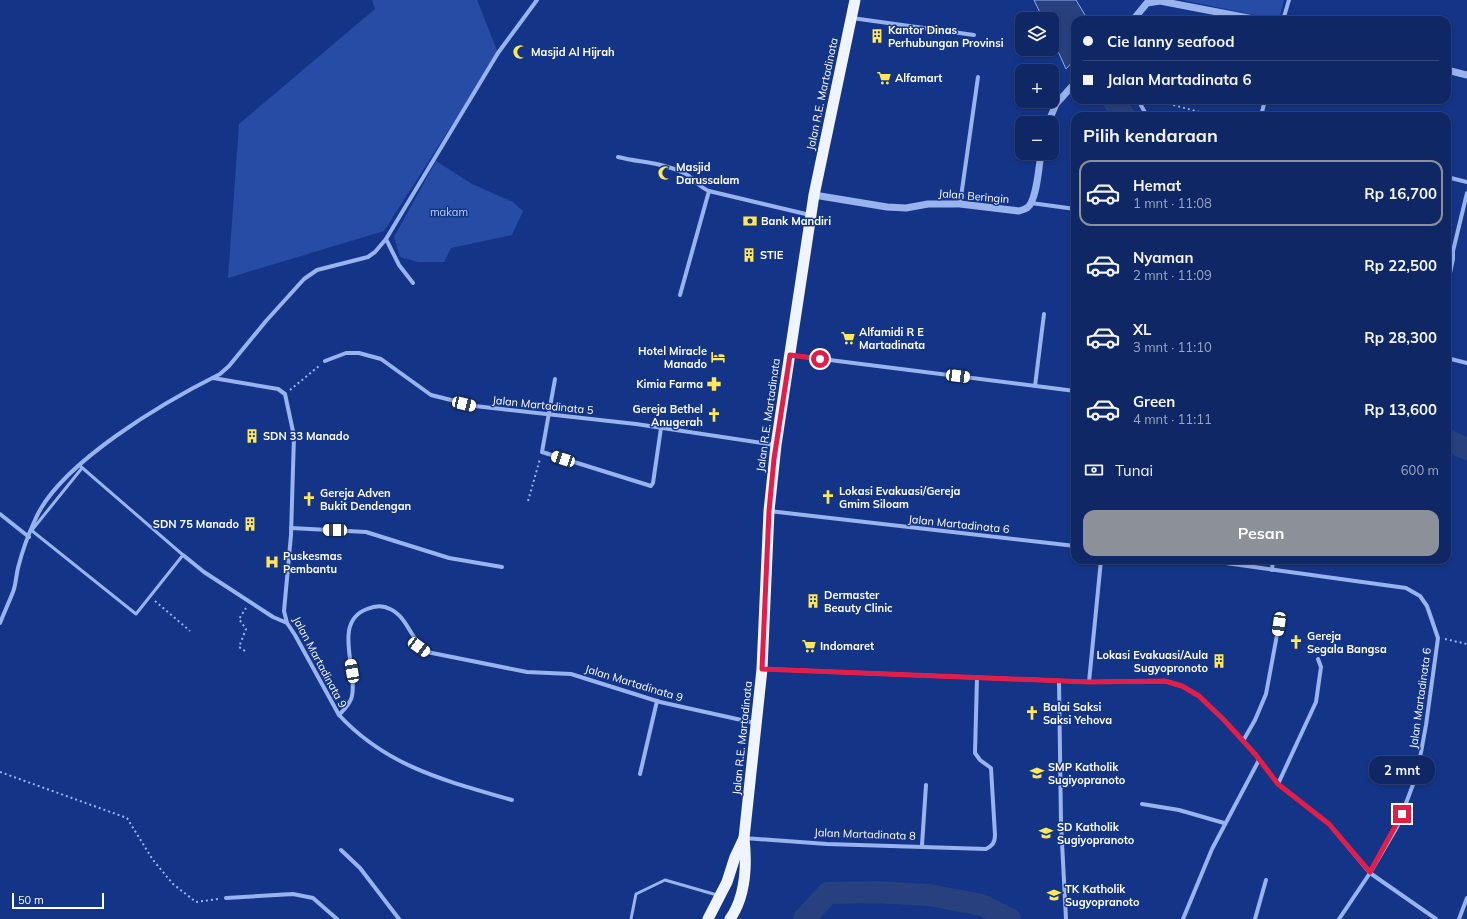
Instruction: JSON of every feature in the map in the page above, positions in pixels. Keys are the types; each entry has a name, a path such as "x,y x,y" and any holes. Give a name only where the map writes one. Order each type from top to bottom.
{"highway":[{"name":"Jalan R.E. Martadinata","path":"730,919 737,909 745,871 746,858 744,838 762,669 769,511 776,445 814,195 855,0"},
{"name":"Jalan R.E. Martadinata","path":"708,919 720,896 744,838"}],"street":[{"path":"0,623 13,591 20,561 35,519 48,499 81,467 150,413 212,378 229,366 266,321 304,279 317,270 368,257 375,252 386,239 498,53 538,0"},
{"path":"1284,16 1289,0"},
{"path":"1136,16 1147,2 1160,1 1239,16"},
{"path":"851,18 974,35"},
{"path":"1451,71 1467,75"},
{"path":"960,204 978,77"},
{"path":"1051,116 1056,104 1071,87"},
{"path":"618,157 637,162 658,164 684,174 698,186 709,191 811,215"},
{"path":"1040,160 1037,183 1031,203 1071,208"},
{"path":"1451,178 1467,182"},
{"path":"680,295 709,191"},
{"path":"1451,268 1453,251 1467,192"},
{"name":"Jalan Beringin","path":"814,195 899,208 928,204 960,204 1019,211 1027,208 1031,203"},
{"path":"386,239 399,265 413,283"},
{"path":"1035,386 1044,314"},
{"name":"Jalan Martadinata 5","path":"325,361 346,353 359,353 381,359 431,394 475,406 661,428 776,445"},
{"path":"790,355 1071,390"},
{"path":"1451,359 1467,363"},
{"path":"212,378 278,389 285,394"},
{"path":"555,379 542,452 650,486 653,484 661,428"},
{"name":"Jalan Martadinata 9","path":"285,394 294,436 291,528 284,611 286,623 295,635 339,716 346,708 352,696 352,671 348,648 351,623 355,616 362,611 372,607 381,606 391,609 399,615 419,647 427,652 527,672 571,674 657,701 756,723"},
{"name":"Jalan Martadinata 6","path":"769,511 1071,546"},
{"path":"0,514 29,537"},
{"path":"291,528 378,534 449,558 502,567"},
{"path":"183,555 204,572 273,617 286,623"},
{"path":"1089,682 1101,564"},
{"name":"Jalan Martadinata 6","path":"1231,564 1406,588 1420,596 1427,606 1438,638 1426,725 1417,774 1396,828 1370,872 1339,919"},
{"path":"1272,570 1273,564"},
{"path":"1243,741 1255,720 1266,694 1279,624"},
{"path":"1278,784 1316,702 1321,667 1318,659"},
{"path":"762,669 1089,682 1165,681 1182,686 1199,696 1243,741 1278,784 1329,824 1370,872 1436,919"},
{"name":"Jalan Martadinata 8","path":"744,838 827,844 922,845 986,849 990,847 995,840 991,768 980,760 975,753 978,678"},
{"path":"1059,681 1060,823 1066,919"},
{"path":"640,774 657,701"},
{"path":"339,716 372,745 397,762 448,781 512,800"},
{"path":"1183,919 1224,823 1259,760"},
{"path":"922,845 926,785"},
{"path":"1142,804 1179,810 1224,823"},
{"path":"341,850 360,868 399,919"},
{"path":"1255,919 1266,880"},
{"path":"226,898 293,894 313,898 337,919"},
{"path":"1459,919 1467,898"}],"lane":[{"path":"81,467 183,555 136,614 32,530 81,467"},
{"path":"631,919 636,894 665,880 720,896"}],"path":[{"path":"1169,104 1200,112"},
{"path":"285,394 325,361"},
{"path":"528,501 542,452"},
{"path":"150,597 190,631"},
{"path":"245,651 239,647 246,629 239,619 250,602"},
{"path":"1438,638 1467,644"},
{"path":"0,772 127,818 153,860 173,884 196,902 226,898"}],"green space":[{"path":"372,0 477,0 498,53 384,231 228,278 239,124 375,9"},
{"path":"1182,0 1284,0 1280,16 1260,16"},
{"name":"makam","path":"436,161 472,184 513,202 523,211 512,235 451,248 444,262 418,262 400,257 394,237"}],"shaded area":[{"path":"1034,0 1076,0 1086,16 1071,16 1071,63 1066,69 1059,54 1059,12 1040,12"}],"waterway":[{"path":"1116,104 1121,112"},
{"path":"1451,442 1467,449"},
{"path":"804,919 828,893 875,892 929,895 982,905 1010,919"}],"place":[{"name":"Kantor Dinas Perhubungan Provinsi","path":"877,36"},
{"name":"Masjid Al Hijrah","path":"520,52"},
{"name":"Alfamart","path":"884,78"},
{"name":"Masjid Darussalam","path":"665,173"},
{"name":"Bank Mandiri","path":"750,221"},
{"name":"STIE","path":"749,255"},
{"name":"Alfamidi R E Martadinata","path":"848,338"},
{"name":"Hotel Miracle Manado","path":"718,357"},
{"name":"Kimia Farma","path":"714,384"},
{"name":"Gereja Bethel Anugerah","path":"714,415"},
{"name":"SDN 33 Manado","path":"252,436"},
{"name":"Lokasi Evakuasi/Gereja Gmim Siloam","path":"828,497"},
{"name":"Gereja Adven Bukit Dendengan","path":"309,499"},
{"name":"SDN 75 Manado","path":"250,524"},
{"name":"Puskesmas Pembantu","path":"272,562"},
{"name":"Dermaster Beauty Clinic","path":"813,601"},
{"name":"Gereja Segala Bangsa","path":"1296,642"},
{"name":"Indomaret","path":"809,646"},
{"name":"Lokasi Evakuasi/Aula Sugyopronoto","path":"1219,661"},
{"name":"Balai Saksi Saksi Yehova","path":"1032,713"},
{"name":"SMP Katholik Sugiyopranoto","path":"1037,773"},
{"name":"SD Katholik Sugiyopranoto","path":"1046,833"},
{"name":"TK Katholik Sugyopranoto","path":"1054,895"}],"route":[{"path":"820,359 790,355 772,472 762,669 1089,682 1145,680 1165,681 1182,686 1199,696 1224,720 1255,754 1278,784 1329,824 1370,872 1396,828 1402,814"}]}
